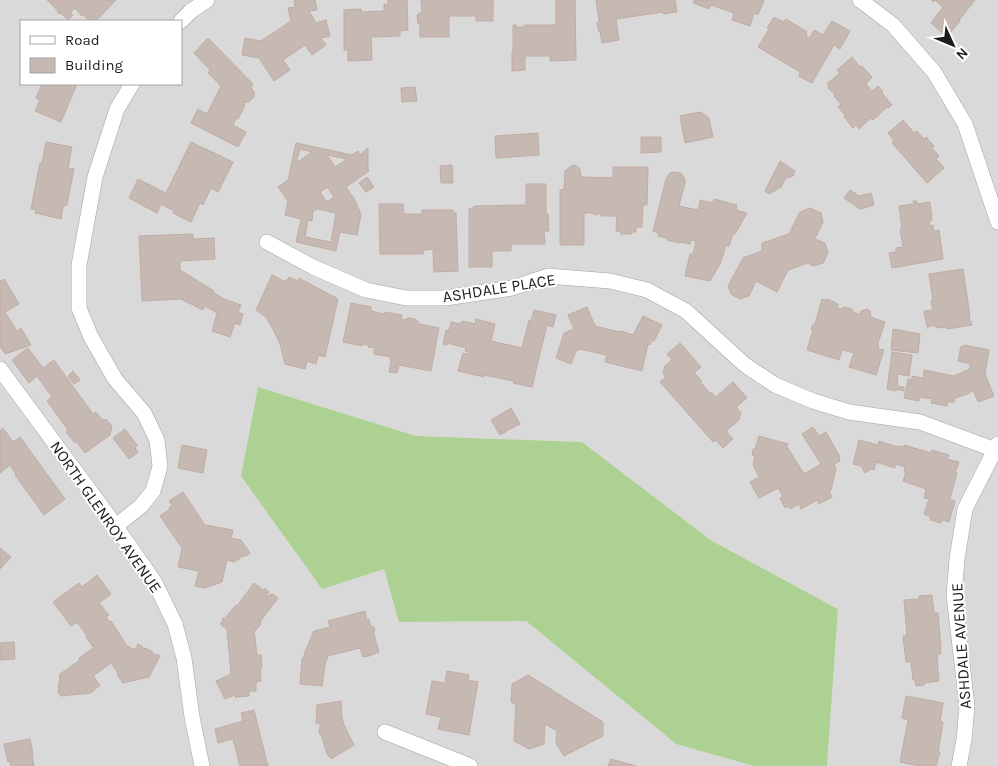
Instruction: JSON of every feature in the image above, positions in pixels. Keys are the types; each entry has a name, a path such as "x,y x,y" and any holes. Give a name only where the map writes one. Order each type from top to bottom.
{"street":[{"path":"182,20 207,0"},
{"path":"860,0 893,25 934,72 966,124 998,222"},
{"path":"116,526 141,506 153,491 160,466 157,440 144,413 115,379 91,337 79,308 78,265 95,178 117,109 131,85"},
{"name":"ASHDALE PLACE","path":"267,242 313,268 366,290 406,298 445,298 503,290 548,276 610,281 647,290 686,310 745,365 775,385 813,401 849,412 920,422 997,448"},
{"name":"NORTH GLENROY AVENUE","path":"0,369 116,526 154,581 175,624 184,658 192,718 202,766"},
{"name":"ASHDALE AVENUE","path":"958,766 964,740 967,706 954,595 957,559 965,509 997,448"},
{"path":"385,732 470,766"}],"shaded area":[{"path":"0,0 998,0 998,766 827,766 838,609 712,541 582,442 416,436 258,387 241,476 384,569 400,622 526,621 676,744 754,766 0,766"}],"green space":[{"path":"258,387 416,436 582,442 712,541 838,609 827,766 754,766 676,744 526,621 399,622 384,569 322,589 241,476"}],"building":[{"path":"47,0 116,0 97,20 89,20 75,8 70,13 73,15 68,20"},
{"path":"294,0 315,0 317,10 309,11 316,23 326,20 330,36 321,38 326,45 312,55 305,45 283,60 290,70 274,81 259,58 242,55 245,38 261,41 291,21 288,8 295,7"},
{"path":"388,0 407,0 408,30 400,31 400,36 371,37 372,60 348,61 348,50 344,50 344,10 361,9 361,12 384,11 384,4 388,5"},
{"path":"421,0 493,0 493,21 476,21 476,16 449,16 449,37 420,37 420,24 418,24 417,15 422,13"},
{"path":"556,0 575,0 576,60 550,61 550,56 525,56 525,70 512,71 513,25 525,27 525,25 556,25"},
{"path":"596,0 675,0 677,12 663,14 663,12 616,19 619,40 602,43 597,23 599,22"},
{"path":"694,0 764,0 758,15 754,13 750,26 732,20 734,13 711,5 709,9 693,3"},
{"path":"935,0 975,0 947,37 931,23 943,7"},
{"path":"774,17 784,22 786,19 807,32 806,36 810,38 814,30 823,35 832,21 850,31 840,49 834,45 812,83 799,76 800,72 758,47"},
{"path":"208,38 253,84 251,88 254,92 254,97 249,102 245,102 238,119 236,118 233,125 246,132 238,147 191,123 198,109 207,114 221,86 208,73 210,70 194,53"},
{"path":"852,57 872,77 866,84 872,91 878,86 892,105 887,107 873,120 871,118 859,129 856,125 853,128 844,117 845,115 838,107 841,104 834,96 835,92 828,88 829,85 827,84 840,73 837,70"},
{"path":"42,85 77,85 61,122 35,111 40,100 36,98"},
{"path":"415,87 417,101 402,102 401,88"},
{"path":"700,112 709,118 713,137 685,143 680,116"},
{"path":"903,120 914,133 917,131 934,146 931,147 939,156 936,159 944,168 927,183 892,143 894,141 888,133"},
{"path":"538,133 539,155 496,158 495,136"},
{"path":"641,137 661,137 661,152 641,153"},
{"path":"46,142 72,147 68,168 74,169 67,205 63,206 61,219 35,213 36,210 31,209"},
{"path":"191,142 233,162 218,192 211,188 203,205 200,203 191,222 173,213 174,211 161,204 157,213 129,198 138,179 166,193"},
{"path":"296,143 352,155 358,151 360,155 368,148 369,171 346,187 355,200 361,215 357,235 340,232 336,251 296,242 301,219 285,215 288,201 278,187 288,180","holes":["300,149 312,152 296,163","327,155 347,159 335,167","327,187 334,197 327,202 320,192","318,209 336,213 331,242 305,237 308,220 312,221 313,211"]},
{"path":"780,161 795,171 793,176 786,178 781,187 769,194 765,191"},
{"path":"452,165 453,183 441,183 440,166"},
{"path":"575,165 580,169 581,177 613,178 613,167 648,167 647,205 643,205 642,227 636,227 636,232 632,232 632,234 621,234 621,232 616,231 617,216 601,216 601,213 596,215 584,213 584,245 560,245 560,190 564,189 565,171"},
{"path":"673,172 681,173 685,179 679,206 698,210 700,200 713,203 714,199 737,205 736,210 747,213 735,234 733,234 729,246 726,245 721,262 710,281 685,276 690,254 693,254 696,241 691,240 690,244 667,240 667,238 658,236 659,233 653,231 666,179"},
{"path":"367,177 374,187 366,192 359,183"},
{"path":"526,184 546,184 546,214 548,214 549,231 544,231 545,244 511,244 511,251 492,251 492,267 469,267 469,209 472,209 474,206 526,205"},
{"path":"850,190 859,196 871,193 874,205 860,209 844,198"},
{"path":"913,201 917,201 917,204 930,202 932,220 929,221 930,226 933,225 934,231 939,230 943,259 892,268 889,253 896,252 896,248 903,247 899,206 914,204"},
{"path":"379,204 403,204 404,214 422,214 422,210 453,210 456,213 458,271 434,272 433,251 437,249 424,250 423,254 380,254"},
{"path":"810,208 821,213 823,222 815,239 825,243 828,253 823,263 813,266 808,263 788,270 777,292 756,281 749,296 740,299 731,294 728,286 743,258 762,251 762,243 789,234 800,212"},
{"path":"193,234 193,239 214,238 215,259 180,261 180,270 224,299 241,305 238,312 243,314 240,325 235,323 230,337 212,331 217,313 205,306 203,310 181,299 142,301 139,236"},
{"path":"963,269 969,316 972,325 947,329 947,327 936,328 936,325 927,327 924,311 933,310 929,274"},
{"path":"272,275 286,282 289,277 298,281 299,278 338,299 325,357 318,355 316,364 307,361 305,369 285,364 275,333 266,317 256,310"},
{"path":"4,279 19,304 5,312 17,331 21,328 31,345 5,354 0,346 0,281"},
{"path":"822,299 835,302 838,304 837,308 852,309 853,312 860,315 861,311 867,309 870,311 870,317 885,322 877,346 879,346 878,349 884,350 876,375 849,367 854,353 842,350 839,360 807,350 813,330 811,330 813,324 815,324"},
{"path":"351,303 371,307 371,311 402,315 401,319 415,319 419,324 439,328 431,371 399,365 397,373 389,372 391,357 374,354 375,348 368,347 368,345 363,344 362,346 343,342"},
{"path":"587,307 595,326 619,332 633,335 643,316 662,325 654,341 652,340 650,345 648,344 642,371 605,362 607,355 580,349 576,351 571,364 556,358 564,333 574,329 568,315"},
{"path":"534,310 556,315 553,327 547,325 532,387 513,383 514,381 458,371 463,353 467,354 468,352 465,351 466,348 447,343 447,345 443,344 446,330 449,331 451,322 461,324 462,321 475,324 476,319 495,324 491,341 522,348 529,320 531,321"},
{"path":"893,329 920,334 918,353 891,350"},
{"path":"680,343 701,367 694,373 710,393 716,397 733,382 747,398 736,407 741,413 739,420 726,431 733,439 723,448 716,440 713,442 660,382 666,377 663,373 665,366 672,360 667,354"},
{"path":"964,345 989,350 985,374 994,396 978,402 973,390 970,393 955,398 954,402 948,402 947,406 931,403 932,399 920,397 919,401 904,398 908,379 912,380 912,376 923,378 924,370 954,376 970,369 970,364 958,361 961,346 964,347"},
{"path":"28,348 43,368 54,360 93,414 96,412 101,419 107,420 112,426 110,435 85,453 76,441 75,443 47,401 52,397 37,376 29,383 12,360"},
{"path":"892,352 912,355 909,376 898,374 897,386 904,387 904,391 887,389"},
{"path":"73,371 80,380 74,384 68,376"},
{"path":"511,408 520,424 500,435 491,420"},
{"path":"813,427 819,436 826,432 840,457 840,461 834,464 836,469 829,492 832,497 819,504 817,500 801,509 799,504 790,509 788,506 785,508 780,498 783,497 778,488 759,498 750,482 759,477 753,465 755,456 752,455 759,436 788,444 786,449 788,448 804,474 821,464 802,434"},
{"path":"3,428 13,442 20,437 65,499 44,515 10,465 0,473 0,431"},
{"path":"125,429 137,445 135,448 138,452 129,459 113,438"},
{"path":"859,440 878,445 879,441 898,447 904,447 904,445 931,453 932,450 949,455 947,459 959,462 950,499 955,501 949,522 942,520 941,523 930,520 931,517 924,514 929,499 924,498 926,489 903,481 906,472 904,472 905,467 895,464 895,468 876,462 874,470 871,469 865,473 861,466 853,464"},
{"path":"182,445 207,450 203,473 178,468"},
{"path":"183,492 205,525 233,530 231,538 241,540 250,553 234,562 227,560 222,582 205,588 195,586 199,571 178,567 182,548 160,516 170,509 172,505 169,501"},
{"path":"0,548 11,557 0,569"},
{"path":"97,575 111,594 99,603 109,615 106,617 111,621 127,646 135,650 138,644 142,648 153,652 152,654 160,656 149,677 123,683 111,663 93,676 100,685 91,693 61,696 58,693 60,674 95,647 94,645 93,647 77,622 71,626 53,602 79,583 82,587"},
{"path":"254,583 269,592 264,600 267,596 273,594 278,598 260,622 261,624 254,630 257,655 261,655 261,681 256,682 256,691 249,691 249,696 236,698 235,695 225,699 216,681 231,674 227,629 220,624 223,618 237,606"},
{"path":"932,595 934,613 938,613 940,637 941,654 937,654 939,681 916,686 915,680 913,680 911,662 906,662 903,636 907,636 904,600 919,599 919,596"},
{"path":"365,611 367,620 369,619 371,627 374,627 375,631 373,631 379,652 363,657 360,648 328,656 322,686 300,684 302,659 314,631 330,627 328,621"},
{"path":"14,642 15,659 0,660 0,643"},
{"path":"447,671 469,675 468,680 478,682 469,735 438,729 441,717 426,714 432,681 445,683"},
{"path":"528,675 603,722 603,736 564,756 556,743 557,731 545,724 544,744 529,749 514,741 516,705 511,702 512,684"},
{"path":"906,696 943,703 940,721 943,722 938,752 940,752 936,766 919,766 900,762 908,720 902,718"},
{"path":"341,701 344,725 354,745 331,759 327,754 319,733 320,723 316,724 317,705"},
{"path":"254,710 268,766 240,766 233,739 218,743 215,729 243,721 241,713"},
{"path":"30,739 34,766 11,766 10,761 8,762 4,744"},
{"path":"611,759 636,766 608,766"}]}
